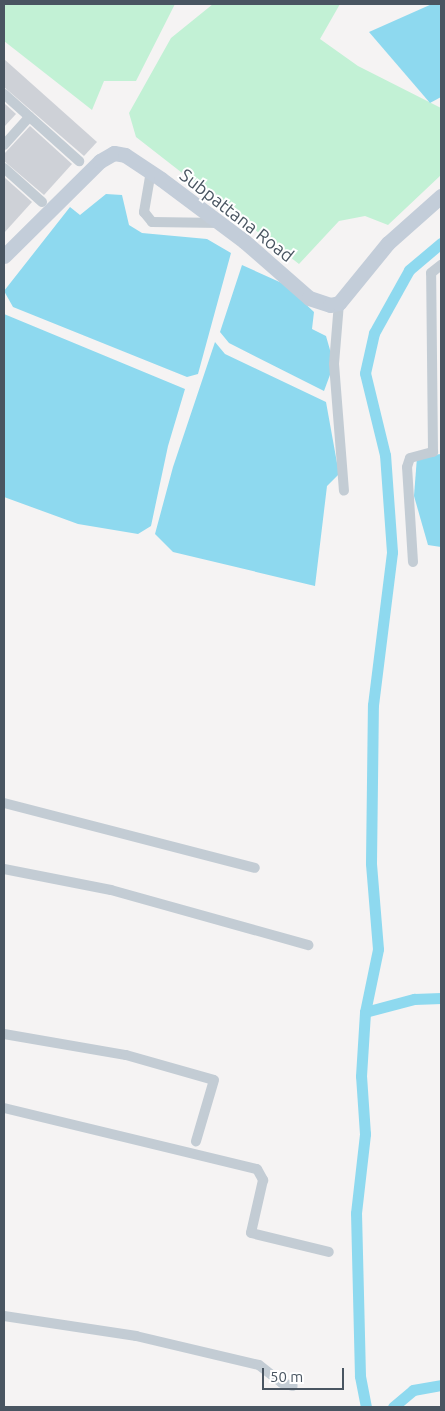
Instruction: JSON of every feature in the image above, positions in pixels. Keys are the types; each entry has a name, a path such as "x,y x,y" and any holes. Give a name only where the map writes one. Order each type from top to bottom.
{"street":[{"path":"4,94 78,161"},
{"path":"4,145 29,116"},
{"name":"Subpattana Road","path":"6,249 106,155 125,155 221,223 309,298 321,304 339,303"},
{"path":"4,168 42,202"},
{"path":"150,171 144,212 152,222 221,223"},
{"path":"344,491 343,442 334,364 339,303 388,243 441,196"},
{"path":"413,562 407,466 410,458 433,452 431,273 441,265"},
{"path":"4,803 255,868"},
{"path":"4,869 111,890 308,945"},
{"path":"4,1034 117,1053 214,1080 196,1141"},
{"path":"4,1108 256,1169 263,1180 251,1233 329,1252"},
{"path":"4,1316 136,1336 260,1365 282,1383 293,1386"}],"green space":[{"path":"4,4 175,4 136,81 104,81 92,110 4,41"},
{"path":"213,4 340,4 320,39 358,66 441,108 441,175 388,225 365,216 339,221 299,264 136,137 129,113 171,38"}],"water":[{"path":"432,4 441,4 441,97 430,103 369,32"},
{"path":"106,194 122,195 129,225 142,233 207,239 231,253 198,374 187,377 13,307 4,291 70,207 80,215"},
{"path":"242,265 284,284 314,312 312,329 326,336 334,364 324,391 229,343 220,332"},
{"path":"4,314 185,389 168,446 151,526 138,534 78,524 4,497"},
{"path":"215,342 225,354 326,402 339,474 327,486 315,586 173,552 155,534 173,467"},
{"path":"441,454 441,547 428,545 414,496 417,457"}],"building":[{"path":"4,59 97,142 84,156 4,87"},
{"path":"4,103 16,114 4,127"},
{"path":"30,126 72,164 44,195 4,161 4,154"},
{"path":"4,177 32,202 4,233"}],"waterway":[{"path":"366,1407 360,1376 356,1213 365,1134 361,1076 365,1012 378,949 371,863 373,705 392,552 385,455 365,373 374,333 409,270 441,243"},
{"path":"365,1012 414,999 441,998"},
{"path":"393,1407 413,1390 441,1385"}]}
